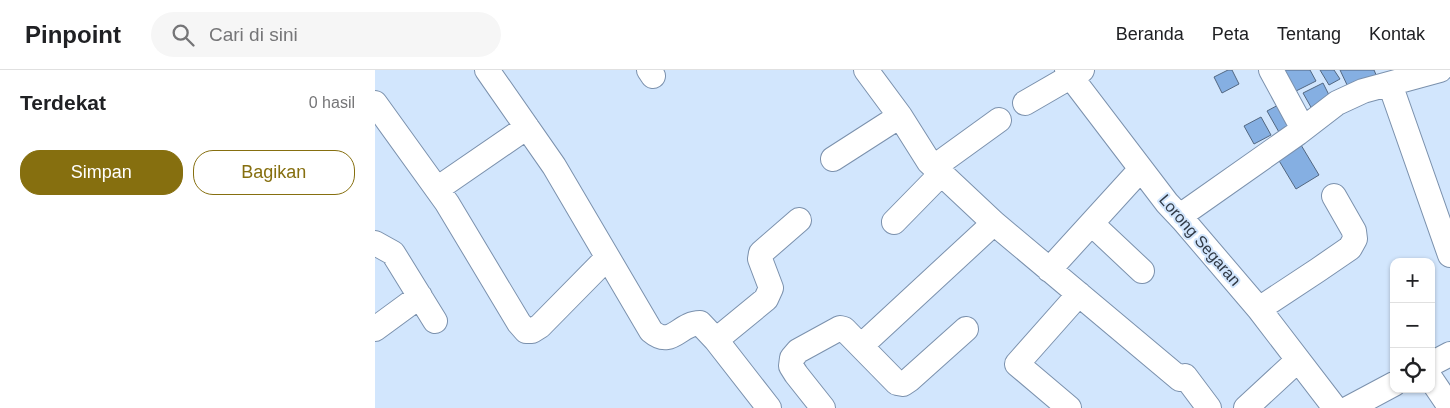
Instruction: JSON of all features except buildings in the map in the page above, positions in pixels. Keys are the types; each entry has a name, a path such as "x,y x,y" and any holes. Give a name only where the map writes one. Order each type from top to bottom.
{"street":[{"path":"487,70 554,166 651,332 659,338 667,338 694,323 700,324 716,340 769,408"},
{"path":"866,70 900,116 929,162 993,223 1049,270 1180,379 1185,376 1209,408"},
{"path":"1271,70 1303,129"},
{"path":"1180,216 1303,129 1337,102 1363,91 1440,70"},
{"path":"1025,103 1074,72"},
{"name":"Lorong Segaran","path":"1074,72 1141,169 1167,203 1259,309 1335,408"},
{"path":"1390,84 1450,255"},
{"path":"375,103 452,211 519,323 526,331 532,331 540,326 607,258"},
{"path":"833,159 900,116"},
{"path":"894,222 938,170 999,120"},
{"path":"437,189 527,127"},
{"path":"1049,270 1141,169"},
{"path":"1259,309 1350,248 1355,239 1354,231 1334,196"},
{"path":"716,340 766,299 771,288 760,259 761,253 799,220"},
{"path":"861,346 993,223"},
{"path":"1091,224 1142,270"},
{"path":"375,242 393,253 435,321"},
{"path":"1069,408 1017,364 1079,294"},
{"path":"375,329 420,296"},
{"path":"813,404 791,366 792,358 798,351 840,328 844,329 897,383 903,384 966,329"},
{"path":"1435,362 1450,354"},
{"path":"1246,408 1298,360"},
{"path":"1435,384 1450,407"},
{"path":"1349,408 1390,386"}]}
